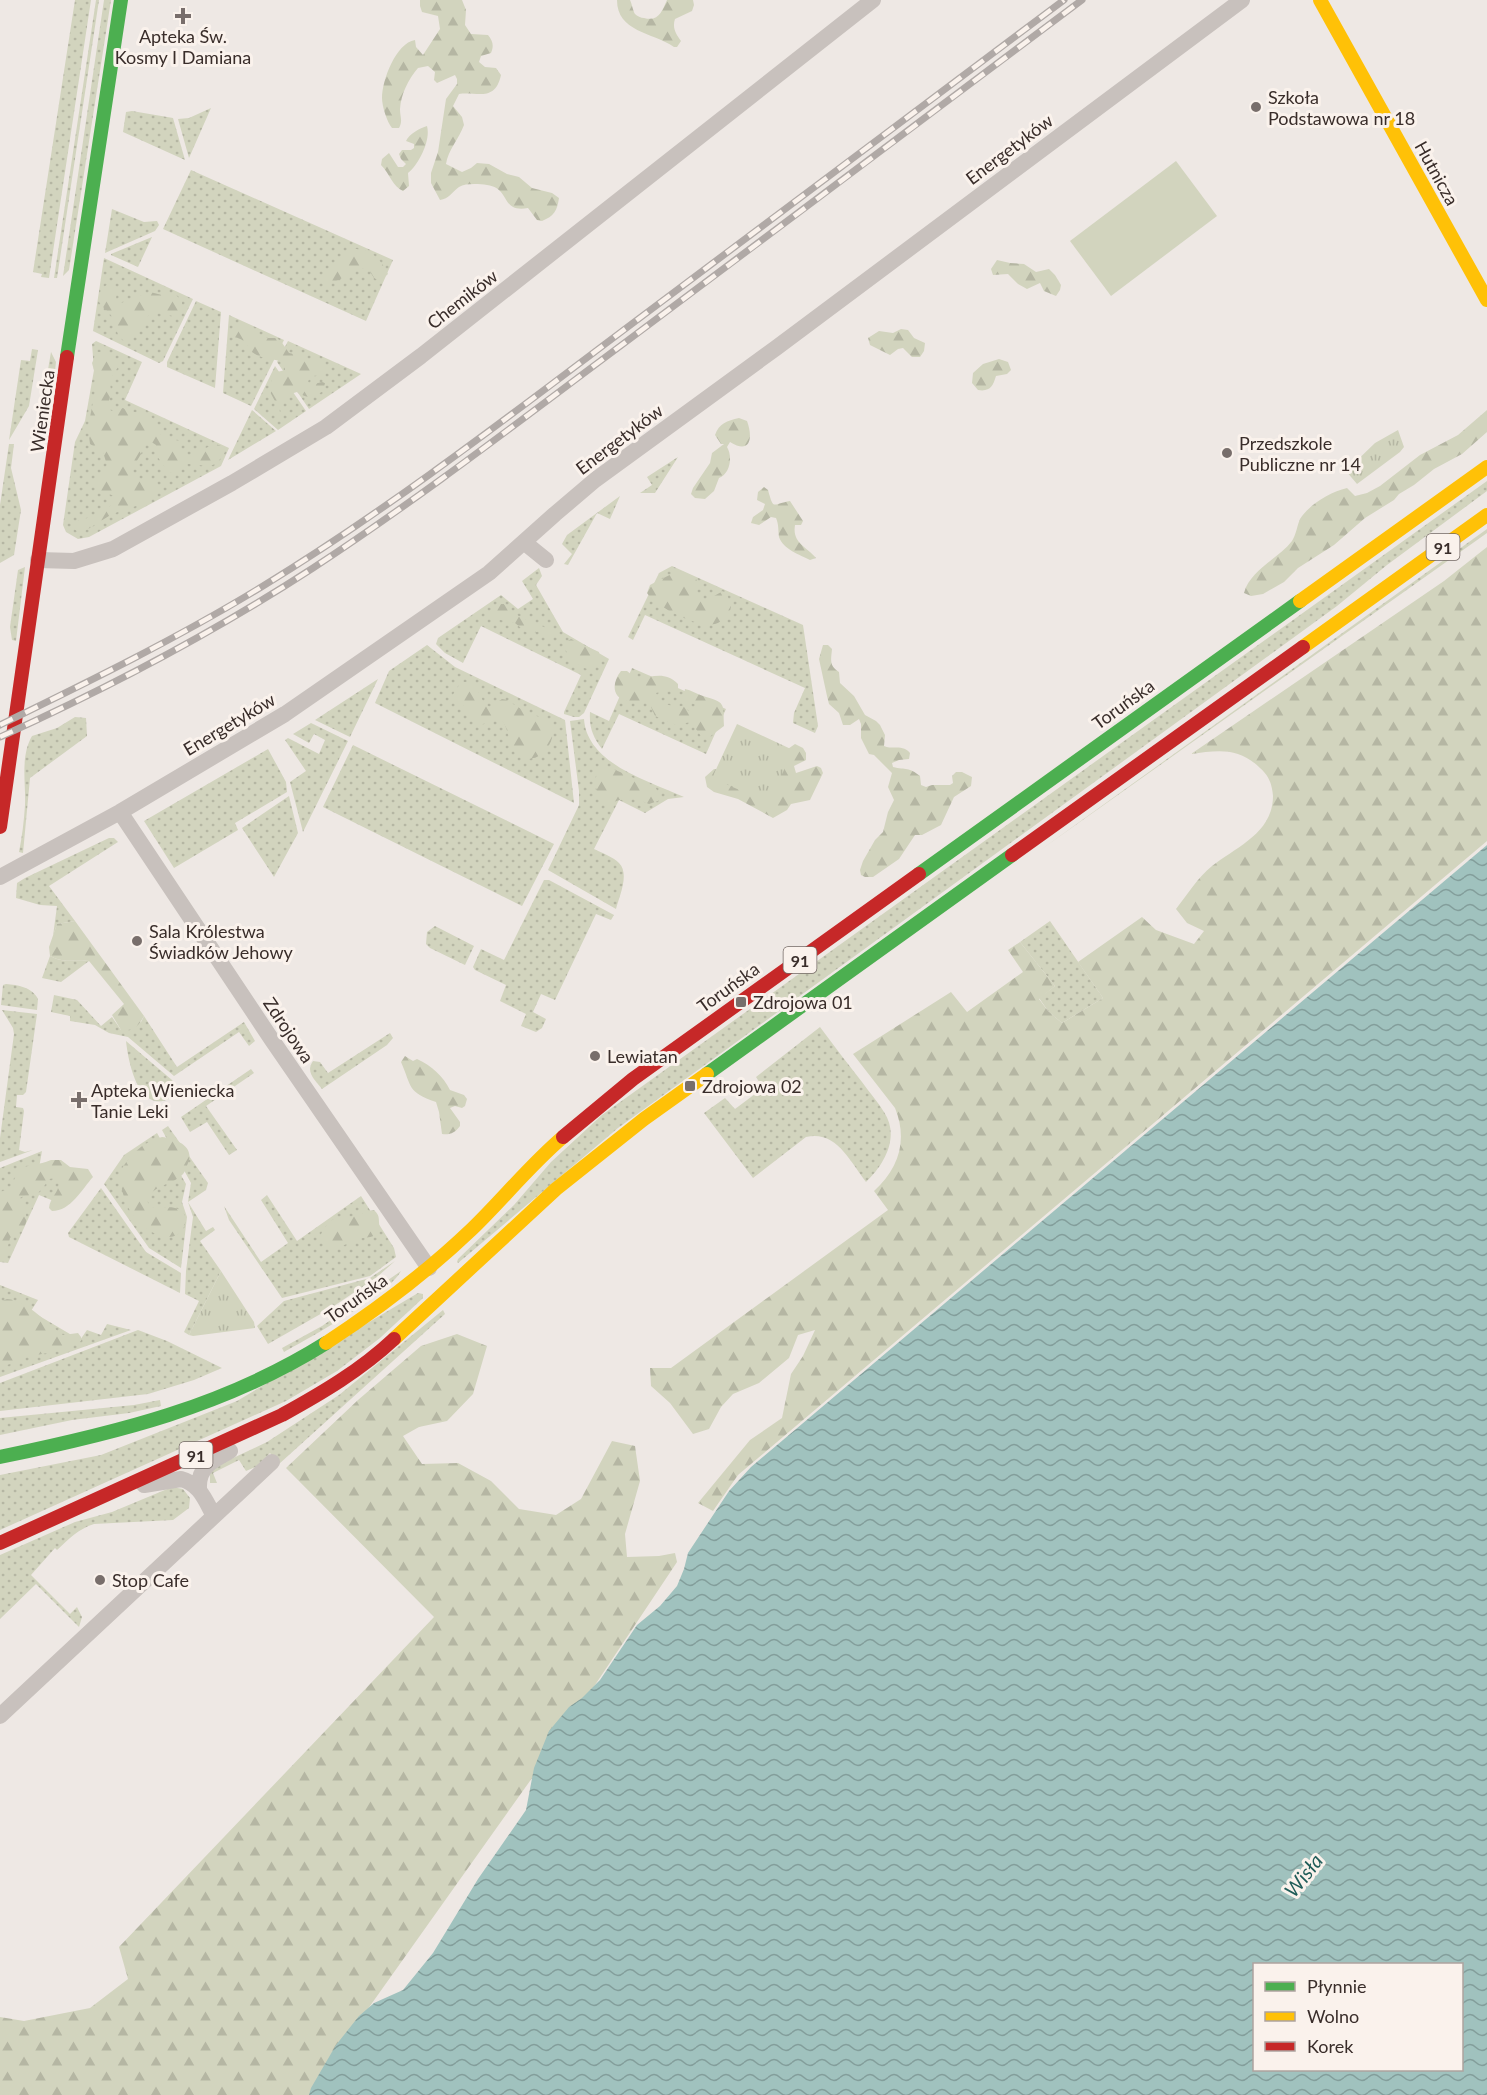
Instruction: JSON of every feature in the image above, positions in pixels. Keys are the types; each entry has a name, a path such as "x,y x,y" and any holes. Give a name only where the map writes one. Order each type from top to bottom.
{"main road":[{"name":"Wieniecka","path":"0,827 121,0"},
{"name":"Hutnicza","path":"1320,0 1487,300"},
{"name":"Toruńska","path":"0,1456 121,1431 177,1412 243,1386 305,1354 371,1313 429,1268 478,1224 517,1180 561,1137 633,1080 1487,467"},
{"name":"91","path":"0,1543 257,1427 324,1392 381,1352 556,1189 644,1119 1487,515"}],"street":[{"name":"Chemików","path":"38,560 74,561 113,549 232,483 326,427 404,369 873,0"},
{"name":"Energetyków","path":"0,877 120,812 285,714 489,573 595,480 776,348 1242,0"},
{"path":"525,543 546,560"},
{"name":"Zdrojowa","path":"120,812 272,1040 429,1268"},
{"path":"199,1488 201,1471 206,1465 238,1447 257,1427"},
{"path":"0,1716 272,1462"},
{"path":"135,1483 153,1485 181,1479 192,1483 199,1488 214,1516"}],"green space":[{"path":"75,0 91,0 49,278 41,277 42,274 33,272"},
{"path":"96,0 99,0 57,278 54,278"},
{"path":"104,0 111,0 69,270 63,276"},
{"path":"420,0 462,0 466,10 465,25 471,34 488,35 492,41 491,53 481,56 479,62 485,67 496,68 501,75 498,84 490,93 459,94 453,106 462,117 464,125 446,164 462,172 477,163 489,164 507,174 519,177 532,188 552,193 559,198 558,203 556,210 546,219 537,220 528,208 513,207 500,191 487,185 462,186 440,200 431,183 431,173 438,152 446,99 457,84 455,75 437,83 434,80 435,72 428,66 418,68 403,93 399,128 392,128 390,125 382,98 384,82 391,63 402,48 415,40 416,47 423,55 440,29 438,16 422,12"},
{"path":"617,0 630,0 635,14 649,19 659,15 667,0 693,0 694,5 692,11 675,19 674,28 681,41 677,47 674,47 629,25 619,11"},
{"path":"211,108 189,158 178,119 189,118"},
{"path":"126,112 173,118 185,160 123,132"},
{"path":"427,126 426,145 420,158 408,173 409,186 403,191 397,187 381,165 382,159 389,153 398,167 403,167 406,164 399,154 402,150 414,148 414,144 406,141 407,138"},
{"path":"1176,161 1217,216 1111,296 1070,241"},
{"path":"191,170 393,260 366,321 163,229"},
{"path":"112,209 144,222 157,221 159,225 155,231 105,253"},
{"path":"152,237 138,267 111,255 111,254"},
{"path":"353,249 370,253 382,263 388,274 380,281 374,278 369,270 360,268 328,284 321,279 325,273"},
{"path":"104,258 193,299 163,361 159,363 93,331"},
{"path":"997,260 1024,264 1036,272 1049,269 1061,285 1060,290 1056,296 1044,291 1040,283 1027,289 1008,274 993,275 991,269"},
{"path":"110,283 117,287 116,300 121,303 150,292 177,296 182,301 179,318 162,313 150,314 124,341 118,335 113,318 99,302 102,288"},
{"path":"196,301 221,312 215,388 167,367 167,362"},
{"path":"229,315 284,340 251,406 223,393"},
{"path":"240,323 249,326 258,337 279,339 289,353 298,355 306,362 318,360 323,363 325,368 322,375 313,376 308,381 310,385 325,383 323,391 310,397 297,392 287,395 279,406 281,419 278,420 274,415 276,403 269,390 273,376 285,370 284,362 258,356 243,340 234,337 232,332"},
{"path":"901,329 908,330 914,338 925,343 920,357 912,357 903,348 890,355 870,345 868,338 879,331 893,333"},
{"path":"96,341 142,362 125,400 229,448 221,466 89,537 78,539 66,532 63,525 75,442 85,421 94,370 92,344"},
{"path":"288,341 361,374 309,409 277,362"},
{"path":"32,349 38,350 29,406 9,440 21,360 30,361"},
{"path":"51,352 56,362 52,398 42,416 38,411 43,399"},
{"path":"97,352 106,352 115,360 118,367 110,380 111,393 107,408 112,411 123,408 153,418 162,437 180,441 179,450 183,457 216,444 221,446 225,452 212,465 187,464 177,474 168,472 157,456 156,445 150,441 143,447 130,474 158,484 154,496 142,504 113,514 80,533 71,527 80,520 101,514 113,503 114,496 96,489 95,481 107,465 103,452 90,444 88,427 97,382 92,363"},
{"path":"999,359 1008,362 1011,370 1007,374 996,376 988,389 978,390 972,383 973,373 983,364"},
{"path":"275,366 306,411 278,430 254,409"},
{"path":"252,410 276,431 228,460"},
{"path":"1487,410 1487,432 1462,454 1434,469 1394,500 1365,518 1334,545 1298,568 1284,582 1263,594 1251,596 1244,593 1258,571 1292,541 1300,519 1315,504 1334,492 1347,488 1355,496 1380,486 1420,455 1458,435"},
{"path":"739,418 747,421 750,433 749,442 742,446 730,442 727,447 730,456 726,473 719,478 714,491 705,499 695,498 691,494 693,488 710,463 712,453 724,444 721,444 715,435 717,431 724,423"},
{"path":"1398,430 1404,447 1357,484 1346,471 1375,443"},
{"path":"9,444 14,444 11,468 21,510 14,555 0,563 0,505"},
{"path":"678,457 655,493 640,493 652,485 647,477"},
{"path":"1487,481 1487,491 1387,565 1337,606 618,1128 457,1262 514,1205 551,1162 602,1115"},
{"path":"764,487 768,490 774,505 790,501 803,521 801,525 795,525 796,536 816,558 810,560 784,545 779,537 776,518 771,517 759,525 751,523 753,517 763,510 765,504 757,500 758,492"},
{"path":"620,496 610,519 597,513 568,565 564,564 572,554 562,544 567,535"},
{"path":"1487,529 1487,533 1039,851"},
{"path":"1487,547 1487,841 738,1475 713,1511 698,1503 750,1440 782,1418 791,1374 803,1356 815,1330 798,1335 789,1358 759,1383 733,1394 721,1407 709,1429 693,1434 670,1403 651,1386 650,1368 671,1368 888,1210 874,1191 890,1173 899,1153 901,1131 899,1120 895,1108 853,1054 951,992 967,1012 1023,972 1008,950 1020,942 1055,986 1039,999 1048,1011 1062,1023 1103,998 1078,962 1142,917 1156,930 1194,944 1204,931 1187,923 1176,909 1207,870 1252,838 1260,829 1267,820 1273,796 1266,774 1244,756 1219,751 1191,754 1444,581"},
{"path":"672,566 803,625 818,726 815,733 793,723 794,713 805,688 645,615 633,640 628,637 659,573"},
{"path":"25,567 16,641 12,640 10,627 18,570"},
{"path":"539,568 542,576 536,585 563,632 609,659 584,713 579,717 564,714 564,712 581,675 481,626 463,663 445,653 436,644 438,638 501,595 518,609 533,599 522,581"},
{"path":"682,571 697,580 695,596 707,600 723,591 731,607 727,615 715,624 698,623 668,610 647,593 650,585"},
{"path":"497,604 504,604 520,617 551,630 554,633 553,637 549,639 539,631 531,634 515,623 491,618 490,613"},
{"path":"571,639 599,652 600,661 592,669 583,668 569,655 564,647"},
{"path":"427,645 455,667 565,720 574,803 375,703 389,671"},
{"path":"823,645 828,645 832,649 831,662 839,672 840,683 854,696 865,715 880,725 885,735 884,746 901,748 910,753 909,759 892,763 893,767 916,773 920,776 921,785 926,787 950,785 953,783 952,776 956,772 972,777 971,786 954,797 941,825 922,835 915,835 899,859 873,877 861,875 860,870 875,840 883,832 894,800 888,787 892,773 874,755 869,754 861,738 859,719 850,725 843,725 839,713 829,704 819,659"},
{"path":"632,668 726,709 706,754 619,714 602,749 592,732 590,712 609,721"},
{"path":"621,671 627,671 637,679 664,676 673,680 678,684 678,688 656,693 658,697 667,704 683,706 691,713 697,711 697,705 683,698 685,689 716,700 723,708 724,726 703,739 691,722 676,725 655,716 648,700 633,702 618,697 615,685"},
{"path":"378,679 350,737 315,720"},
{"path":"461,682 470,682 477,689 485,705 490,707 502,699 507,700 526,712 550,721 554,725 554,730 547,748 537,757 521,758 513,750 501,719 494,719 481,725 475,724 463,705 455,702 452,696"},
{"path":"75,717 86,718 87,736 30,778 23,853 19,852 25,805 25,761 28,744 32,736 57,728"},
{"path":"584,719 588,735 596,748 608,759 638,777 684,797 668,799 645,813 619,800 594,849 619,863 624,873 623,886 616,909 548,870 579,805 570,721"},
{"path":"311,723 348,741 303,832 290,782 306,771 285,740 288,738 319,754 325,740 314,734 309,743 293,734"},
{"path":"737,724 793,750 769,803 712,778"},
{"path":"795,744 803,748 806,753 806,760 794,766 796,773 817,766 823,773 810,800 791,804 787,810 773,818 738,799 714,792 707,787 705,777 714,769 723,770 785,751"},
{"path":"353,745 554,844 522,906 323,807"},
{"path":"268,749 286,782 287,792 235,823 238,830 174,868 144,821"},
{"path":"606,766 655,787 659,793 658,801 649,804 629,799 609,804 600,799 595,785 597,770"},
{"path":"289,796 298,833 274,877 242,828"},
{"path":"109,838 114,838 118,842 49,886 75,921 57,924 53,936 57,906 40,905 16,898 17,883"},
{"path":"544,880 549,880 614,915 611,920 596,914 555,1000 541,994 533,1012 546,1019 542,1028 536,1032 521,1026 526,1014 500,1001 506,985 473,967 481,949 504,960"},
{"path":"75,921 144,1016 135,1028 121,1030 112,1015 124,1004 89,961 66,961 50,956 49,947 57,924"},
{"path":"1050,921 1103,998 1062,1023 1048,1011 1039,998 1055,986 1020,942"},
{"path":"435,926 474,946 465,965 426,944 427,932"},
{"path":"50,956 66,961 89,961 61,982 42,978"},
{"path":"3,985 20,986 32,992 38,999 37,1010 1,1005"},
{"path":"54,995 77,1000 101,1026 112,1017 121,1030 141,1022 144,1016 177,1067 244,1022 255,1041 249,1046 239,1032 174,1076 128,1037 109,1033 95,1025 70,1021 70,1016 51,1012"},
{"path":"2,1010 37,1014 26,1092 23,1095 17,1095 16,1107 23,1108 24,1111 19,1150 25,1152 33,1150 0,1162 0,1138 14,1034"},
{"path":"820,1027 884,1112 891,1131 888,1149 879,1167 866,1182 848,1157 834,1143 817,1136 806,1137 753,1178 704,1113 725,1098 735,1109 763,1088 756,1077"},
{"path":"390,1033 393,1038 387,1045 322,1089 312,1076 310,1069 313,1061 320,1062 328,1073"},
{"path":"126,1041 172,1080 180,1092 167,1100 156,1101 147,1097 134,1078"},
{"path":"405,1056 428,1065 450,1090 464,1095 467,1099 462,1108 455,1106 450,1108 460,1122 460,1126 454,1132 442,1134 436,1102 420,1095 412,1088 401,1062"},
{"path":"251,1069 254,1073 206,1106 237,1150 229,1155 207,1122 190,1132 181,1117"},
{"path":"168,1126 208,1183 206,1190 188,1202 191,1183 162,1130"},
{"path":"157,1133 186,1184 182,1202 187,1217 181,1268 149,1248 104,1184 124,1155"},
{"path":"162,1137 183,1144 189,1152 186,1169 182,1175 157,1189 147,1201 151,1207 175,1208 184,1214 183,1230 170,1237 149,1231 135,1218 126,1201 119,1173 137,1150 148,1142"},
{"path":"42,1151 39,1168 72,1173 56,1202 39,1195 8,1263 0,1262 0,1168"},
{"path":"51,1160 61,1160 70,1167 88,1169 93,1177 70,1203 59,1210 52,1211 49,1208 59,1185 56,1178 49,1179 37,1193 20,1198 26,1222 22,1229 10,1238 6,1254 0,1259 0,1192 11,1188 21,1169"},
{"path":"101,1188 146,1252 181,1273 180,1293 69,1237 68,1233"},
{"path":"267,1195 297,1241 361,1196 394,1248 396,1257 370,1276 282,1298 229,1220 224,1206 261,1262 288,1243 261,1200"},
{"path":"188,1202 206,1231 213,1227 215,1230 200,1241 221,1271 189,1335 184,1332 199,1301 185,1294 193,1217"},
{"path":"374,1210 379,1220 376,1234 334,1249 324,1246 320,1236 331,1221"},
{"path":"395,1261 377,1277 331,1308 268,1344 257,1326 284,1301 370,1278"},
{"path":"221,1271 254,1322 255,1328 189,1335"},
{"path":"401,1271 381,1292 284,1352 282,1348 322,1326"},
{"path":"0,1285 38,1300 31,1311 80,1340 87,1330 101,1335 107,1324 131,1330 0,1377"},
{"path":"418,1293 423,1294 423,1298 380,1338 337,1371 286,1401 0,1530 0,1475 101,1455 237,1401"},
{"path":"7,1299 15,1300 29,1308 63,1335 78,1333 81,1341 63,1350 31,1356 0,1366 0,1302"},
{"path":"443,1310 445,1314 279,1464 270,1453 258,1466 246,1471 239,1460 213,1473 217,1483 210,1483 210,1472 214,1467 267,1442 339,1395"},
{"path":"138,1330 167,1341 222,1368 194,1380 148,1394 0,1411 0,1383"},
{"path":"457,1334 487,1346 473,1394 447,1421 419,1427 403,1436 422,1464 458,1463 491,1481 519,1509 556,1515 581,1499 612,1441 635,1446 640,1481 625,1534 627,1557 675,1553 677,1562 547,1757 365,2013 317,2095 0,2095 0,2017 24,2021 90,2008 128,1979 119,1947 434,1617 286,1468 358,1400 421,1346"},
{"path":"160,1400 161,1406 129,1413 72,1420 0,1435 0,1418 134,1405"},
{"path":"172,1487 183,1489 190,1498 189,1508 173,1520 88,1526 57,1550 55,1548 31,1575 70,1614 77,1607 82,1617 79,1627 36,1584 0,1619 0,1555 75,1522 112,1512"}],"water":[{"name":"Wisła","path":"1487,845 1487,2095 309,2095 336,2045 359,2016 374,2003 403,1990 433,1953 478,1879 526,1810 534,1768 549,1731 569,1707 600,1680 637,1625 660,1606 677,1586 688,1553 729,1491 751,1467"}],"railway":[{"path":"0,725 199,623 311,556 405,492 1064,0"},
{"path":"0,737 120,679 198,637 275,592 353,541 508,430 1082,0"}],"traffic: fast":[{"path":"67,357 121,0"},
{"path":"919,874 1300,601"},
{"path":"707,1074 1012,855"},
{"path":"0,1457 86,1438 209,1401 287,1365 326,1343"}],"traffic: slow":[{"path":"1320,0 1487,300"},
{"path":"1300,601 1487,467"},
{"path":"1303,647 1487,515"},
{"path":"394,1339 556,1189 644,1119 707,1074"},
{"path":"326,1343 383,1303 438,1260 563,1137"}],"traffic: jam":[{"path":"0,827 67,357"},
{"path":"1012,855 1303,647"},
{"path":"563,1137 633,1079 919,874"},
{"path":"0,1543 282,1415 341,1380 394,1339"}],"place":[{"name":"Apteka Św. Kosmy I Damiana","path":"183,16"},
{"name":"Szkoła Podstawowa nr 18","path":"1256,107"},
{"name":"Przedszkole Publiczne nr 14","path":"1227,453"},
{"name":"Sala Królestwa Świadków Jehowy","path":"137,941"},
{"name":"Zdrojowa 01","path":"741,1002"},
{"name":"Lewiatan","path":"595,1056"},
{"name":"Zdrojowa 02","path":"690,1086"},
{"name":"Apteka Wieniecka Tanie Leki","path":"79,1100"},
{"name":"Stop Cafe","path":"100,1580"}]}
